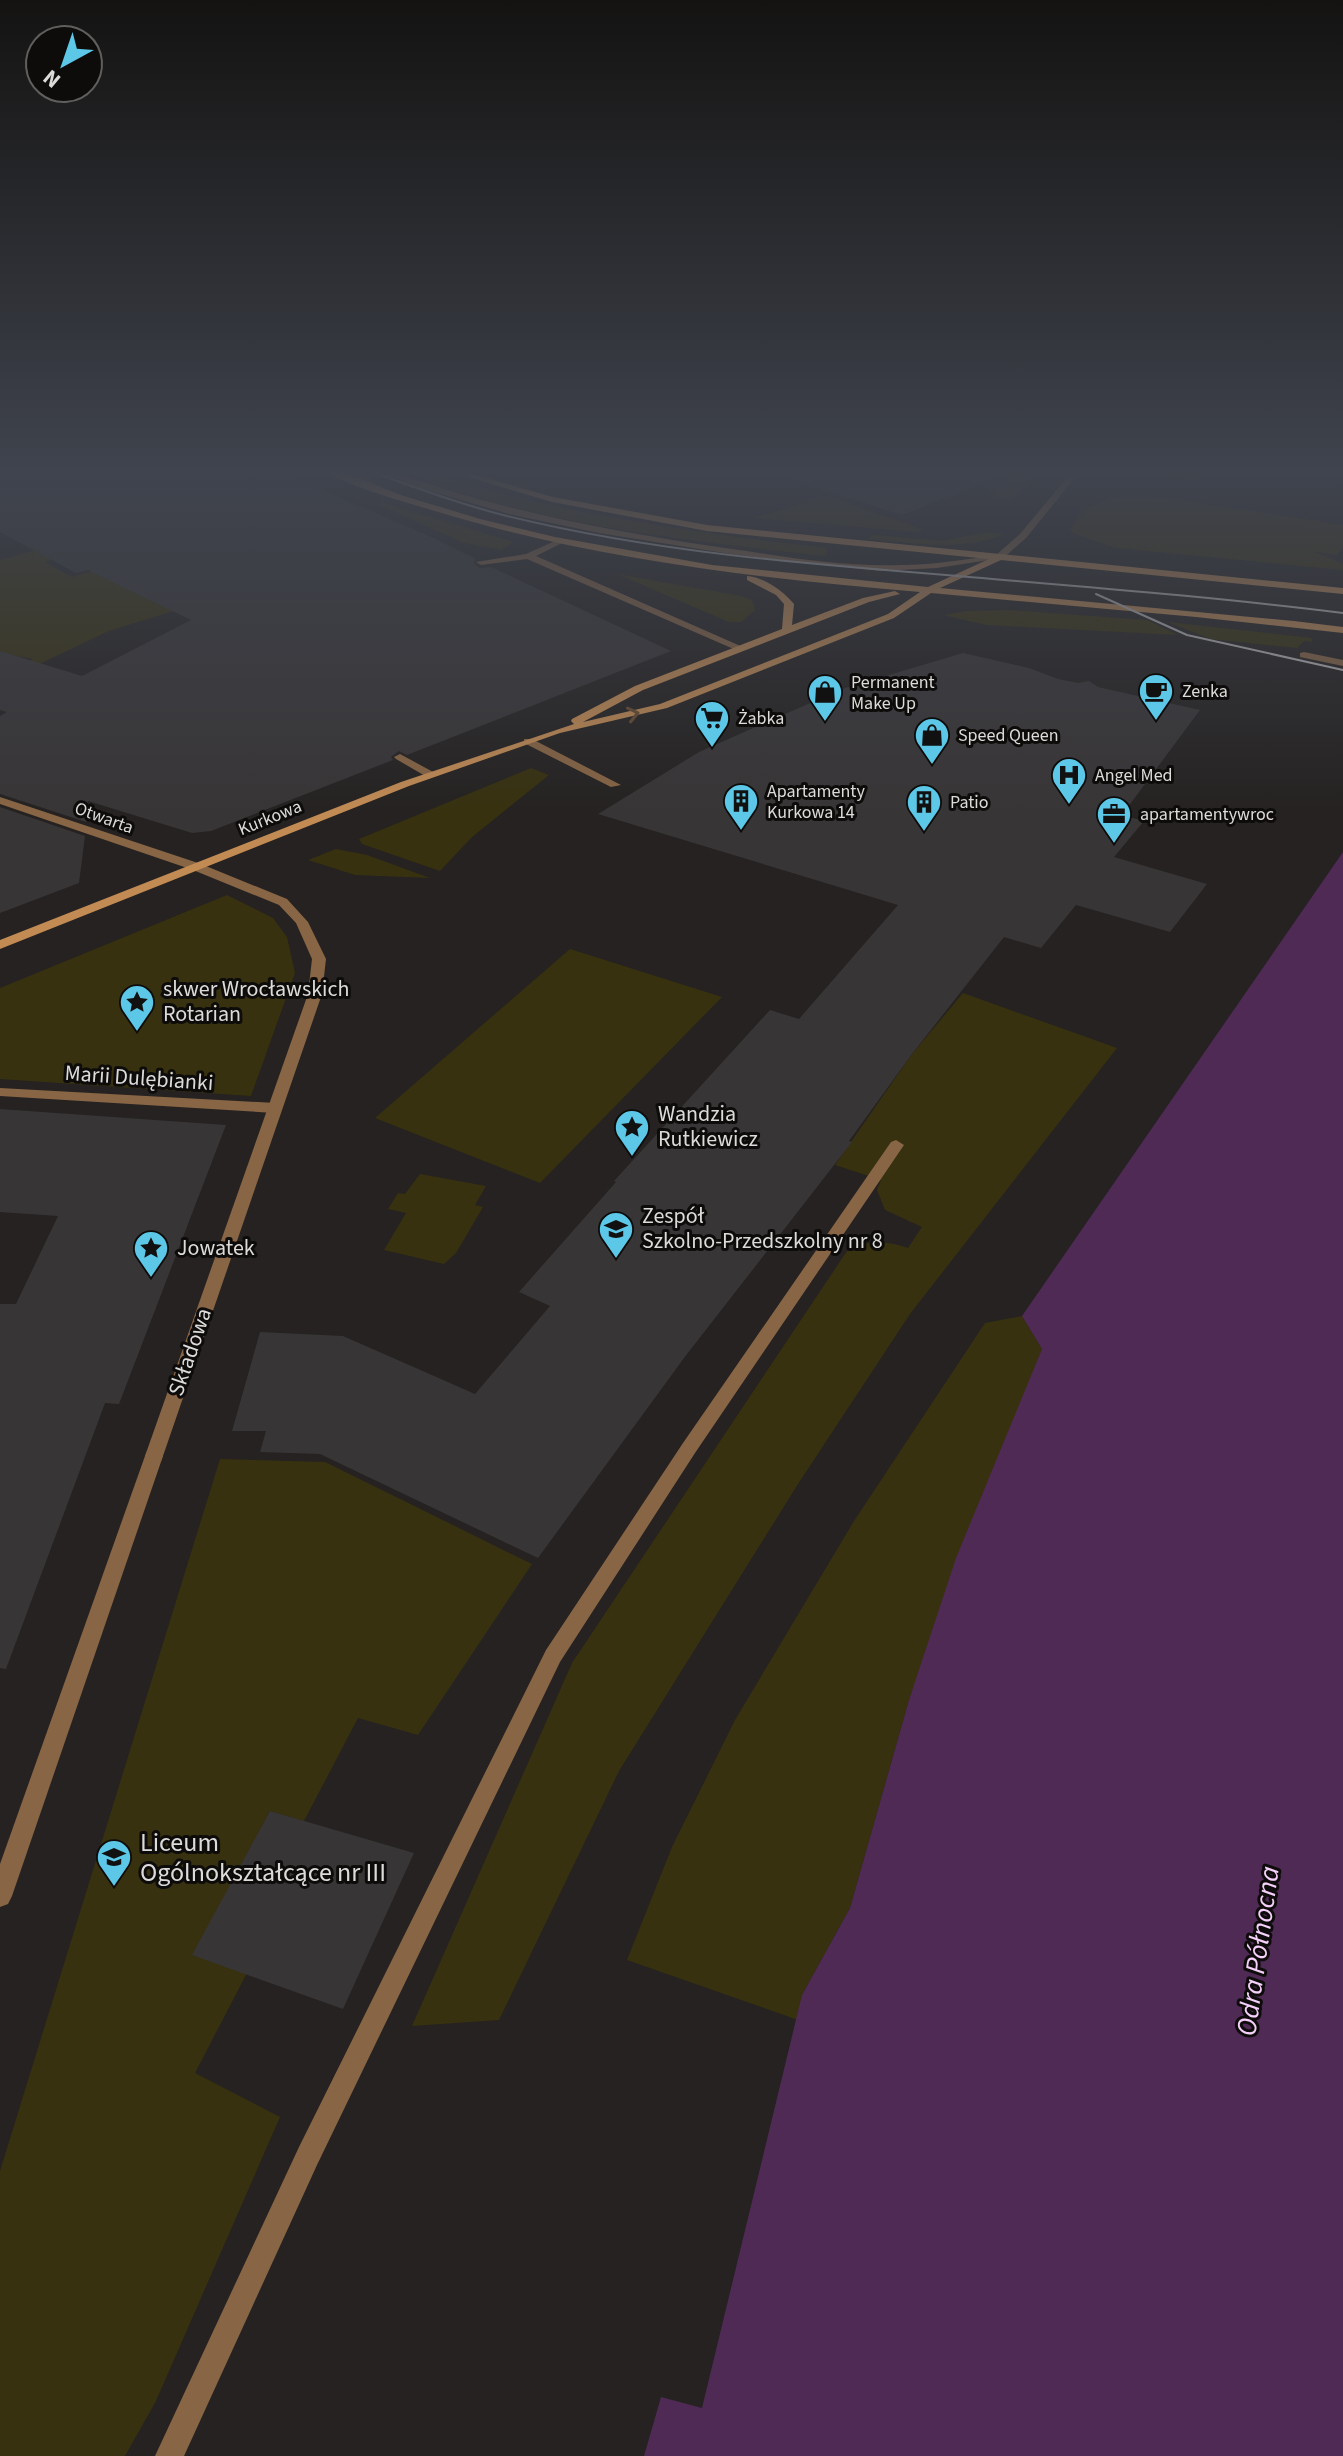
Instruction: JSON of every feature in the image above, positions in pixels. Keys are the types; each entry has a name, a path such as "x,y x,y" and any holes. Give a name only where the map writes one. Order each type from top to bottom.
{"main road":[{"path":"761,584 779,593 789,604 787,629"},
{"path":"858,584 1129,607 1343,630"},
{"name":"Kurkowa","path":"0,945 431,775 557,731 663,706 891,616 943,584"},
{"path":"1266,584 1343,591"},
{"name":"Kurkowa","path":"557,731 632,691 787,629 866,600 929,590"}],"street":[{"path":"592,584 740,648"},
{"path":"1304,655 1343,663"},
{"path":"528,741 615,785"},
{"path":"400,757 431,775"},
{"name":"Otwarta","path":"0,800 197,867"},
{"name":"Składowa","path":"0,1896 315,994 319,959 302,922 283,902 197,867"},
{"name":"Marii Dulębianki","path":"0,1092 275,1108"},
{"path":"169,2456 308,2156 553,1656 689,1448 896,1145"}],"shaded area":[{"path":"0,584 189,584 209,600 109,631 33,667 14,669 33,659 0,653"},
{"path":"639,584 671,584 752,600 755,610 741,622 729,622"},
{"path":"1009,610 1147,620 1178,635 986,625 944,615"},
{"path":"1167,622 1312,638 1312,642 1304,641 1297,648 1211,639"},
{"path":"531,768 549,775 472,837 440,871 362,844 359,839"},
{"path":"336,849 367,855 430,878 355,875 308,860"},
{"name":"skwer Wrocławskich Rotarian","path":"227,895 273,918 287,937 295,973 251,1096 0,1079 0,988"},
{"path":"570,949 722,997 540,1183 375,1118"},
{"path":"963,993 1117,1048 910,1314 798,1484 619,1771 499,2020 412,2026 572,1663 847,1251 877,1242 908,1248 922,1227 885,1210 877,1190 881,1180 835,1165 912,1054"},
{"path":"420,1174 486,1186 475,1205 483,1207 456,1253 444,1264 384,1250 406,1213 388,1209 398,1193 405,1194"},
{"path":"1022,1316 1042,1349 909,1700 850,1908 802,1995 798,2020 627,1960 672,1847 735,1720 854,1521 985,1323"},
{"name":"Liceum Ogólnokształcące nr III","path":"220,1459 325,1462 532,1564 418,1735 358,1718 304,1821 270,1811 193,1955 247,1973 195,2073 280,2117 156,2401 125,2456 0,2456 0,2171"}],"water":[{"name":"Odra Północna","path":"1343,852 1343,2456 644,2456 661,2397 702,2408 802,1995 850,1908 909,1700 956,1558 1042,1349 1022,1316"}],"building":[{"path":"116,584 527,584 671,651 407,755 399,751 391,757 393,760 211,831 192,833 88,801 86,822 0,794 0,716 7,712 0,710 0,651 82,676 191,620"},
{"path":"963,653 1029,668 1058,679 1078,683 1089,681 1098,687 1200,710 1122,815 1144,821 1114,857 1207,884 1170,932 1076,905 1041,948 1004,937 912,1054 849,1141 852,1142 684,1358 538,1558 320,1454 260,1452 266,1431 232,1431 260,1332 343,1336 475,1394 550,1306 519,1292 614,1181 770,1010 799,1019 898,905 598,814 699,752 842,689"},
{"path":"0,807 85,836 79,883 0,913"},
{"path":"0,1109 226,1125 119,1404 105,1403 6,1669 0,1668 0,1304 16,1304 58,1216 0,1212"},
{"path":"270,1811 414,1853 343,2009 192,1955"}],"tram line":[{"path":"1043,584 1343,613"},
{"path":"1096,594 1187,635 1343,670"}],"place":[{"name":"Zenka","path":"1156,722"},
{"name":"Permanent Make Up","path":"825,723"},
{"name":"Żabka","path":"712,749"},
{"name":"Speed Queen","path":"932,766"},
{"name":"Angel Med","path":"1069,806"},
{"name":"Apartamenty Kurkowa 14","path":"741,832"},
{"name":"Patio","path":"924,833"},
{"name":"apartamentywroc","path":"1114,845"},
{"name":"skwer Wrocławskich Rotarian","path":"137,1033"},
{"name":"Wandzia Rutkiewicz","path":"632,1158"},
{"name":"Zespół Szkolno-Przedszkolny nr 8","path":"616,1260"},
{"name":"Jowatek","path":"151,1279"},
{"name":"Liceum Ogólnokształcące nr III","path":"114,1888"}]}
